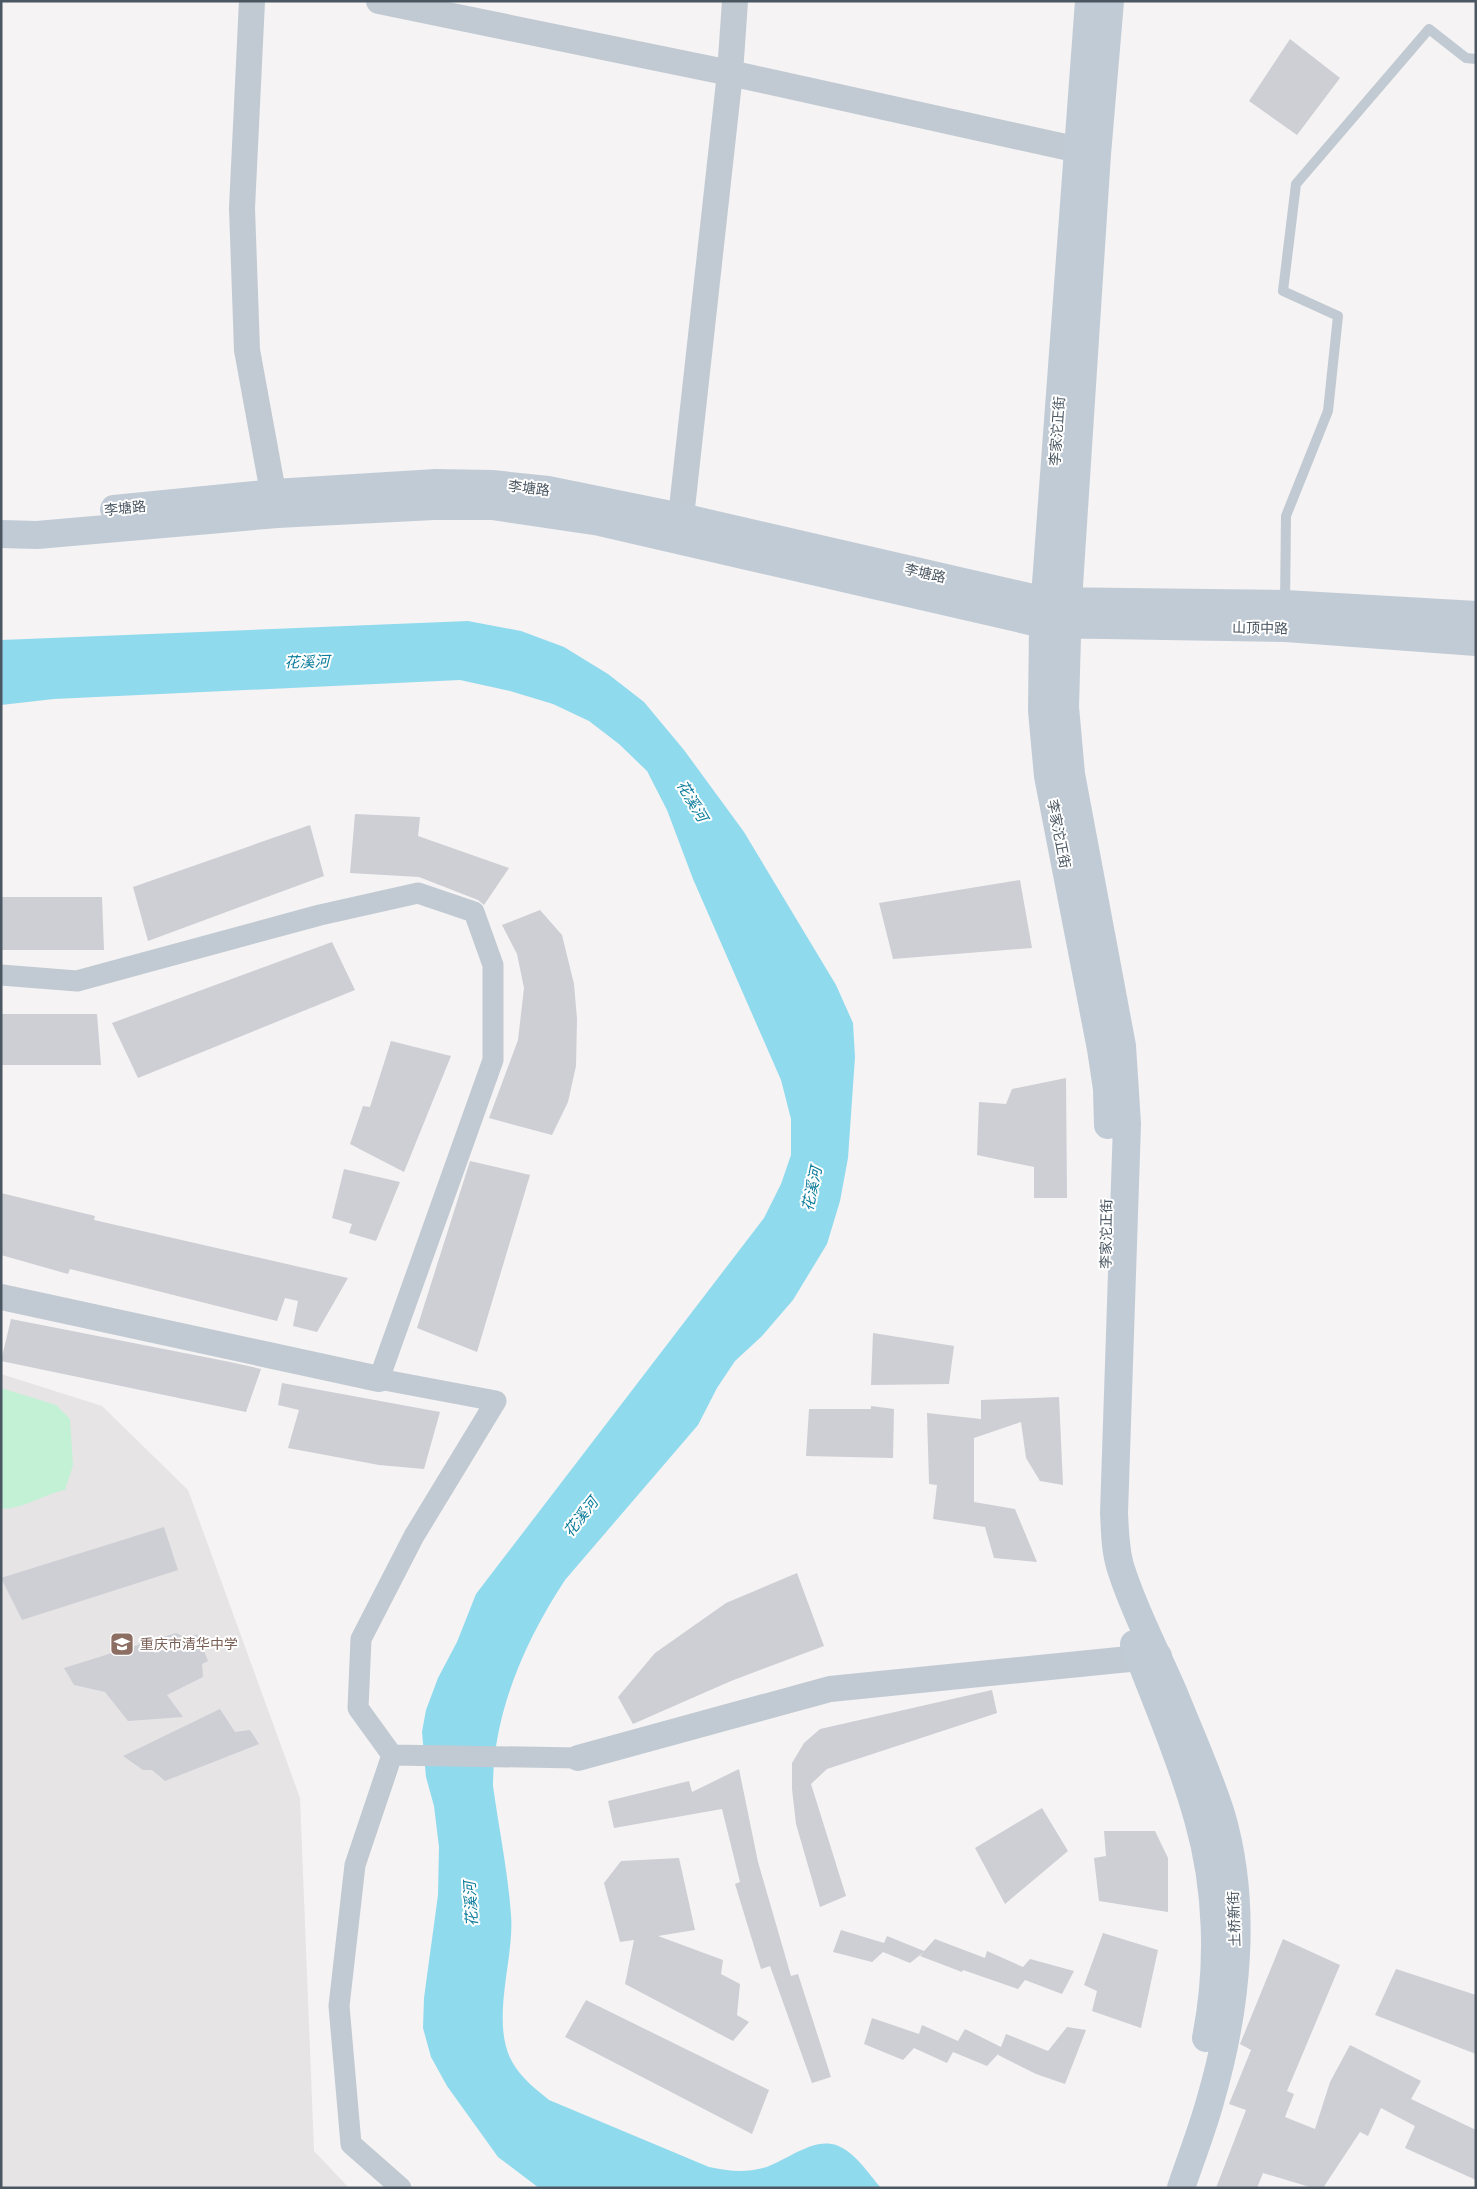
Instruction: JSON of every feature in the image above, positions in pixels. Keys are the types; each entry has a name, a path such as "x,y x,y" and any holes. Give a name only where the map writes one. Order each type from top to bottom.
{"main road":[{"name":"李家沱正街","path":"1088,1 1087,152 1056,613 1042,711 1048,776 1107,1088 1108,1130 1099,1513 1101,1543 1106,1573 1149,1657"},
{"name":"李家沱正街","path":"1087,152 1110,1"},
{"name":"李塘路","path":"1,534 37,535 436,483 492,484 548,490 680,516 1056,613"},
{"name":"李塘路","path":"1,517 34,517 276,503 492,506 600,522 1056,613"},
{"name":"山顶中路","path":"1056,613 1285,604 1476,616"},
{"name":"山顶中路","path":"1056,613 1476,642"},
{"name":"土桥新街","path":"1149,1657 1198,1819 1209,1875 1215,1940 1211,2014 1204,2053 1193,2094 1162,2188"},
{"name":"土桥新街","path":"1149,1657 1220,1814 1232,1872 1235,1906 1235,1973 1222,2055 1211,2099 1181,2188"}],"street":[{"path":"252,1 242,208 247,350 276,503"},
{"path":"379,1 730,73 1087,152"},
{"path":"680,516 730,73 735,1"},
{"path":"1,975 77,981 320,915 418,893 474,912 493,966 493,1060 379,1379"},
{"path":"1,1297 379,1379 496,1401 414,1536 361,1639 358,1708 392,1756"},
{"path":"392,1756 578,1758 830,1690 1149,1657"},
{"path":"392,1756 355,1865 339,2006 352,2144 401,2188"}],"lane":[{"path":"1285,604 1286,516 1328,411 1338,316 1283,291 1296,184 1429,29 1466,58 1476,59"}],"shaded area":[{"name":"重庆市清华中学","path":"1,1374 102,1406 188,1490 300,1798 314,2151 349,2188 1,2188"}],"green space":[{"path":"1,1388 56,1405 70,1419 73,1465 65,1490 18,1507 1,1509"}],"water":[{"name":"花溪河","path":"468,621 521,631 564,647 608,674 644,702 684,750 744,832 836,985 853,1023 855,1057 848,1158 840,1201 827,1244 793,1300 762,1336 735,1361 717,1388 698,1425 565,1580 550,1603 514,1678 499,1732 494,1759 493,1786 506,1867 511,1915 503,2014 504,2034 508,2052 523,2077 549,2100 709,2167 736,2171 756,2170 808,2147 827,2143 843,2148 849,2153 881,2188 539,2188 498,2157 447,2086 431,2057 423,2028 424,1998 438,1895 439,1847 434,1806 426,1777 422,1732 426,1710 438,1678 457,1642 476,1594 764,1218 781,1184 791,1155 791,1119 781,1080 693,879 667,810 647,771 619,744 589,721 553,704 510,691 460,680 54,699 1,705 1,640"}],"building":[{"path":"1290,39 1340,78 1297,135 1249,101"},
{"path":"355,814 420,817 418,836 509,868 484,905 478,900 419,877 350,873"},
{"path":"310,825 324,876 148,941 133,887"},
{"path":"1020,880 1032,948 893,959 879,903"},
{"path":"1,897 102,897 104,950 1,950"},
{"path":"540,910 562,935 574,984 577,1019 576,1066 568,1102 552,1135 489,1118 518,1040 524,988 517,954 502,925"},
{"path":"332,942 355,990 138,1078 112,1023"},
{"path":"1,1014 97,1014 101,1065 1,1065"},
{"path":"391,1041 451,1056 404,1172 350,1144 363,1106 370,1107"},
{"path":"1066,1078 1067,1198 1034,1198 1034,1167 977,1155 979,1102 1006,1104 1012,1089"},
{"path":"470,1161 530,1175 477,1352 417,1328"},
{"path":"344,1169 400,1182 376,1241 349,1233 352,1224 332,1218"},
{"path":"1,1193 95,1216 94,1220 348,1278 317,1332 293,1326 298,1301 285,1298 277,1321 70,1269 68,1274 1,1255"},
{"path":"11,1319 261,1369 246,1412 1,1361"},
{"path":"873,1333 954,1346 949,1384 871,1385"},
{"path":"282,1383 440,1412 424,1469 379,1465 288,1448 299,1410 278,1405"},
{"path":"1059,1397 1063,1485 1040,1481 1026,1458 1021,1422 974,1438 974,1502 1015,1509 1037,1562 994,1558 985,1527 933,1519 937,1485 929,1484 927,1413 981,1419 981,1400"},
{"path":"871,1406 894,1409 893,1458 806,1456 809,1409 871,1409"},
{"path":"164,1527 178,1570 22,1620 1,1578"},
{"path":"797,1573 824,1646 731,1681 633,1724 618,1697 655,1653 726,1603"},
{"path":"176,1633 188,1639 197,1634 208,1661 202,1664 203,1677 167,1695 183,1717 128,1721 105,1692 74,1685 64,1668"},
{"path":"992,1690 997,1713 827,1769 811,1784 846,1896 820,1907 796,1824 792,1789 792,1763 804,1743 820,1729"},
{"path":"220,1709 235,1732 250,1730 259,1744 165,1781 152,1770 143,1770 123,1756"},
{"path":"739,1769 758,1862 791,1976 798,1974 831,2077 812,2083 770,1966 761,1969 735,1884 740,1882 722,1809 614,1828 608,1801 689,1781 692,1792"},
{"path":"1042,1808 1068,1851 1005,1904 975,1848"},
{"path":"1104,1831 1155,1831 1168,1858 1168,1912 1099,1901 1094,1858 1106,1856"},
{"path":"679,1858 695,1930 658,1936 723,1960 721,1974 740,1984 737,2015 749,2022 733,2041 625,1984 634,1940 620,1942 604,1883 621,1861"},
{"path":"841,1930 884,1943 887,1936 924,1951 935,1939 985,1958 987,1951 1023,1967 1030,1959 1074,1971 1062,1994 1025,1980 1018,1989 963,1970 962,1972 920,1956 924,1952 910,1963 883,1952 872,1962 833,1952"},
{"path":"1103,1933 1158,1950 1141,2028 1092,2011 1097,1991 1084,1985"},
{"path":"1283,1939 1340,1965 1287,2091 1294,2094 1285,2117 1315,2129 1330,2082 1350,2045 1421,2081 1411,2099 1476,2130 1476,2180 1405,2148 1415,2126 1381,2108 1368,2136 1360,2132 1323,2188 1313,2188 1263,2173 1257,2188 1216,2188 1246,2110 1229,2104 1251,2050 1240,2044"},
{"path":"1396,1969 1476,1995 1476,2054 1375,2015"},
{"path":"586,2000 769,2090 752,2134 565,2037"},
{"path":"872,2018 919,2034 922,2025 958,2041 965,2029 1001,2047 1006,2034 1048,2051 1067,2027 1086,2030 1065,2084 1036,2074 998,2055 999,2053 987,2066 953,2052 947,2063 914,2048 903,2060 864,2044"}],"place":[{"name":"重庆市清华中学","path":"122,1644"}]}
